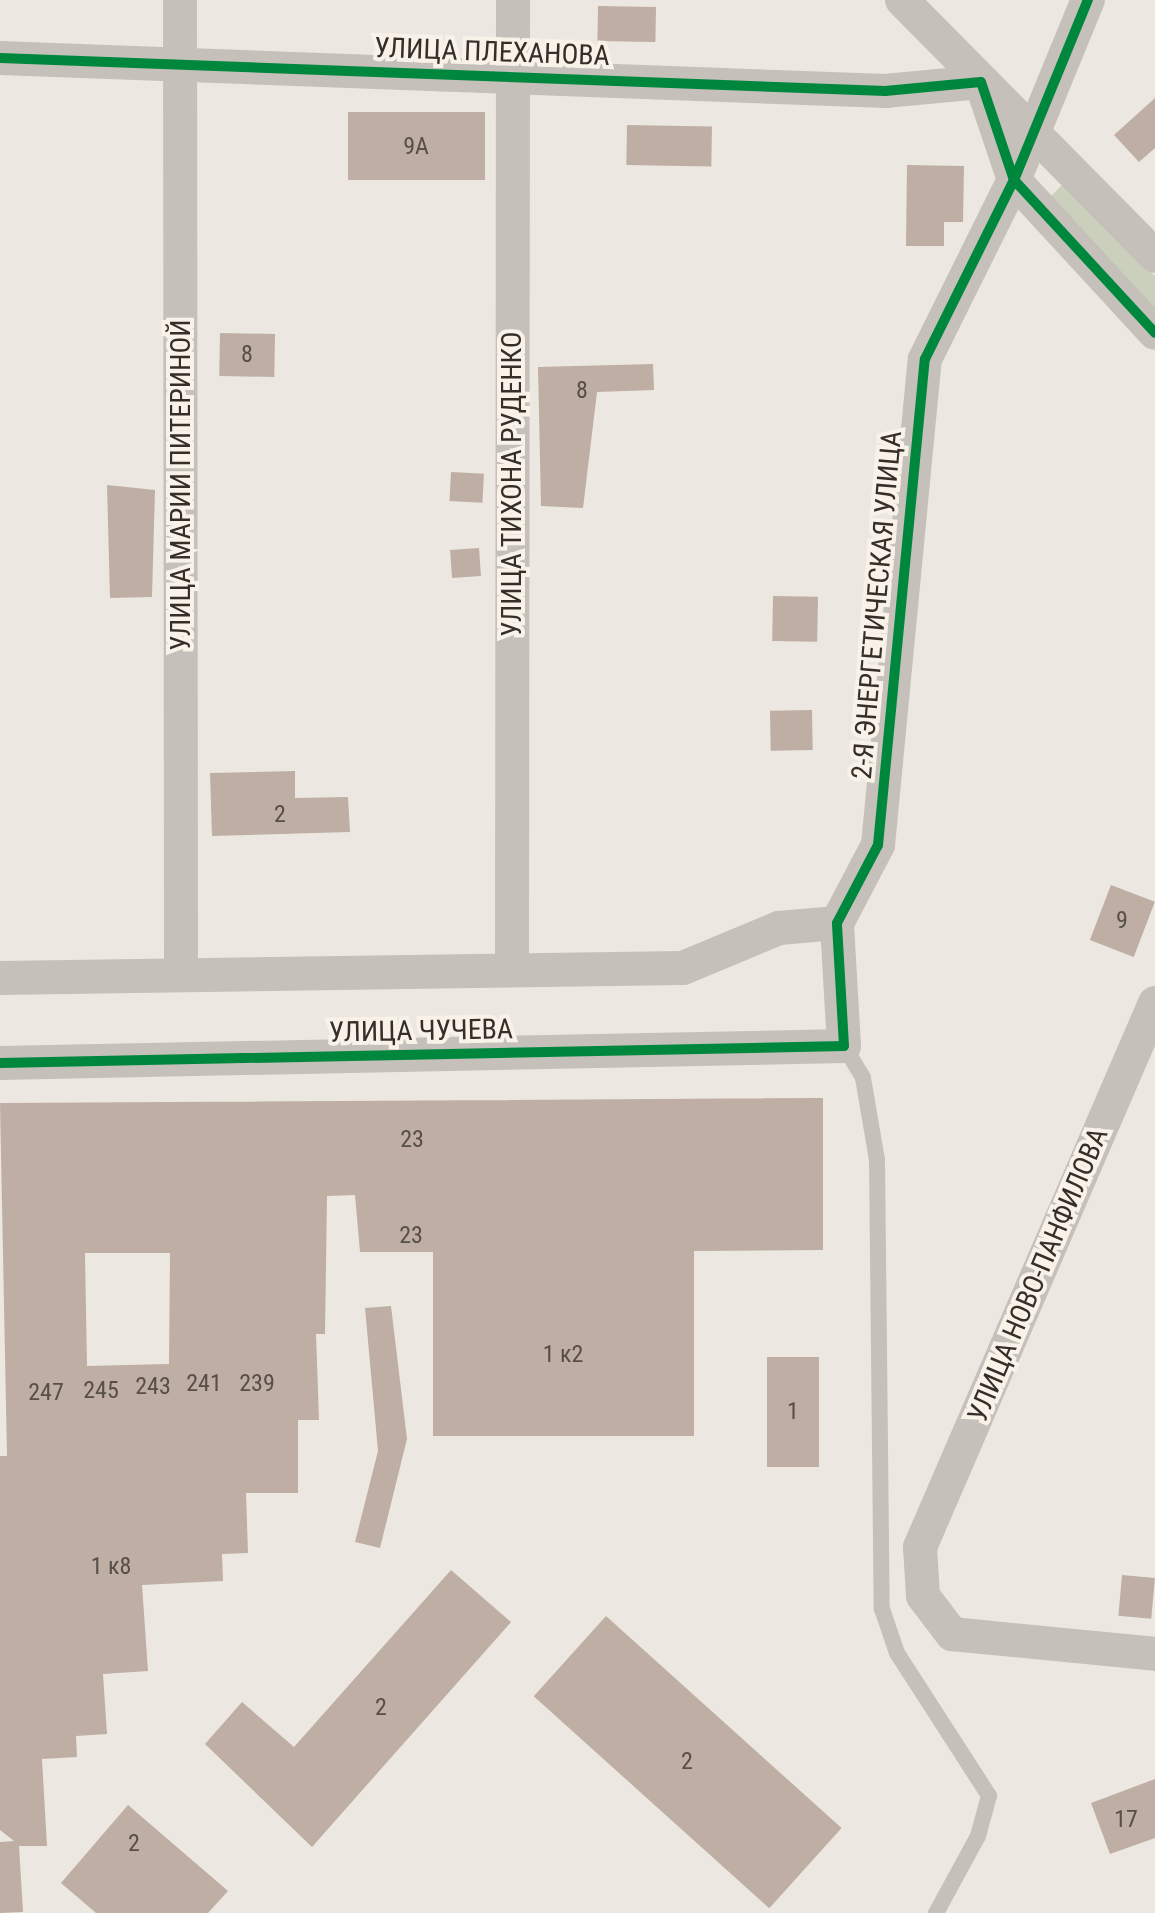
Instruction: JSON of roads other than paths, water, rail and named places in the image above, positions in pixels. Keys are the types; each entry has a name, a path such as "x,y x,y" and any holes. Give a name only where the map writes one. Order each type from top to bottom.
{"street":[{"name":"УЛИЦА МАРИИ ПИТЕРИНОЙ","path":"180,0 181,970"},
{"name":"УЛИЦА ТИХОНА РУДЕНКО","path":"512,968 513,0"},
{"path":"902,0 1155,256"},
{"name":"2-Я ЭНЕРГЕТИЧЕСКАЯ УЛИЦА","path":"837,923 878,845 925,359 1014,180 1088,0"},
{"name":"УЛИЦА ПЛЕХАНОВА","path":"0,58 885,91 981,82"},
{"path":"981,82 1014,180 1155,333"},
{"path":"0,978 181,970 683,968 779,928 837,923 844,1046"},
{"name":"УЛИЦА НОВО-ПАНФИЛОВА","path":"1155,1003 920,1547 923,1596 952,1634 1155,1654"},
{"name":"УЛИЦА ЧУЧЕВА","path":"0,1063 844,1046"}],"lane":[{"path":"844,1046 863,1078 877,1160 882,1609 897,1653 989,1796 978,1836 936,1913"}]}
